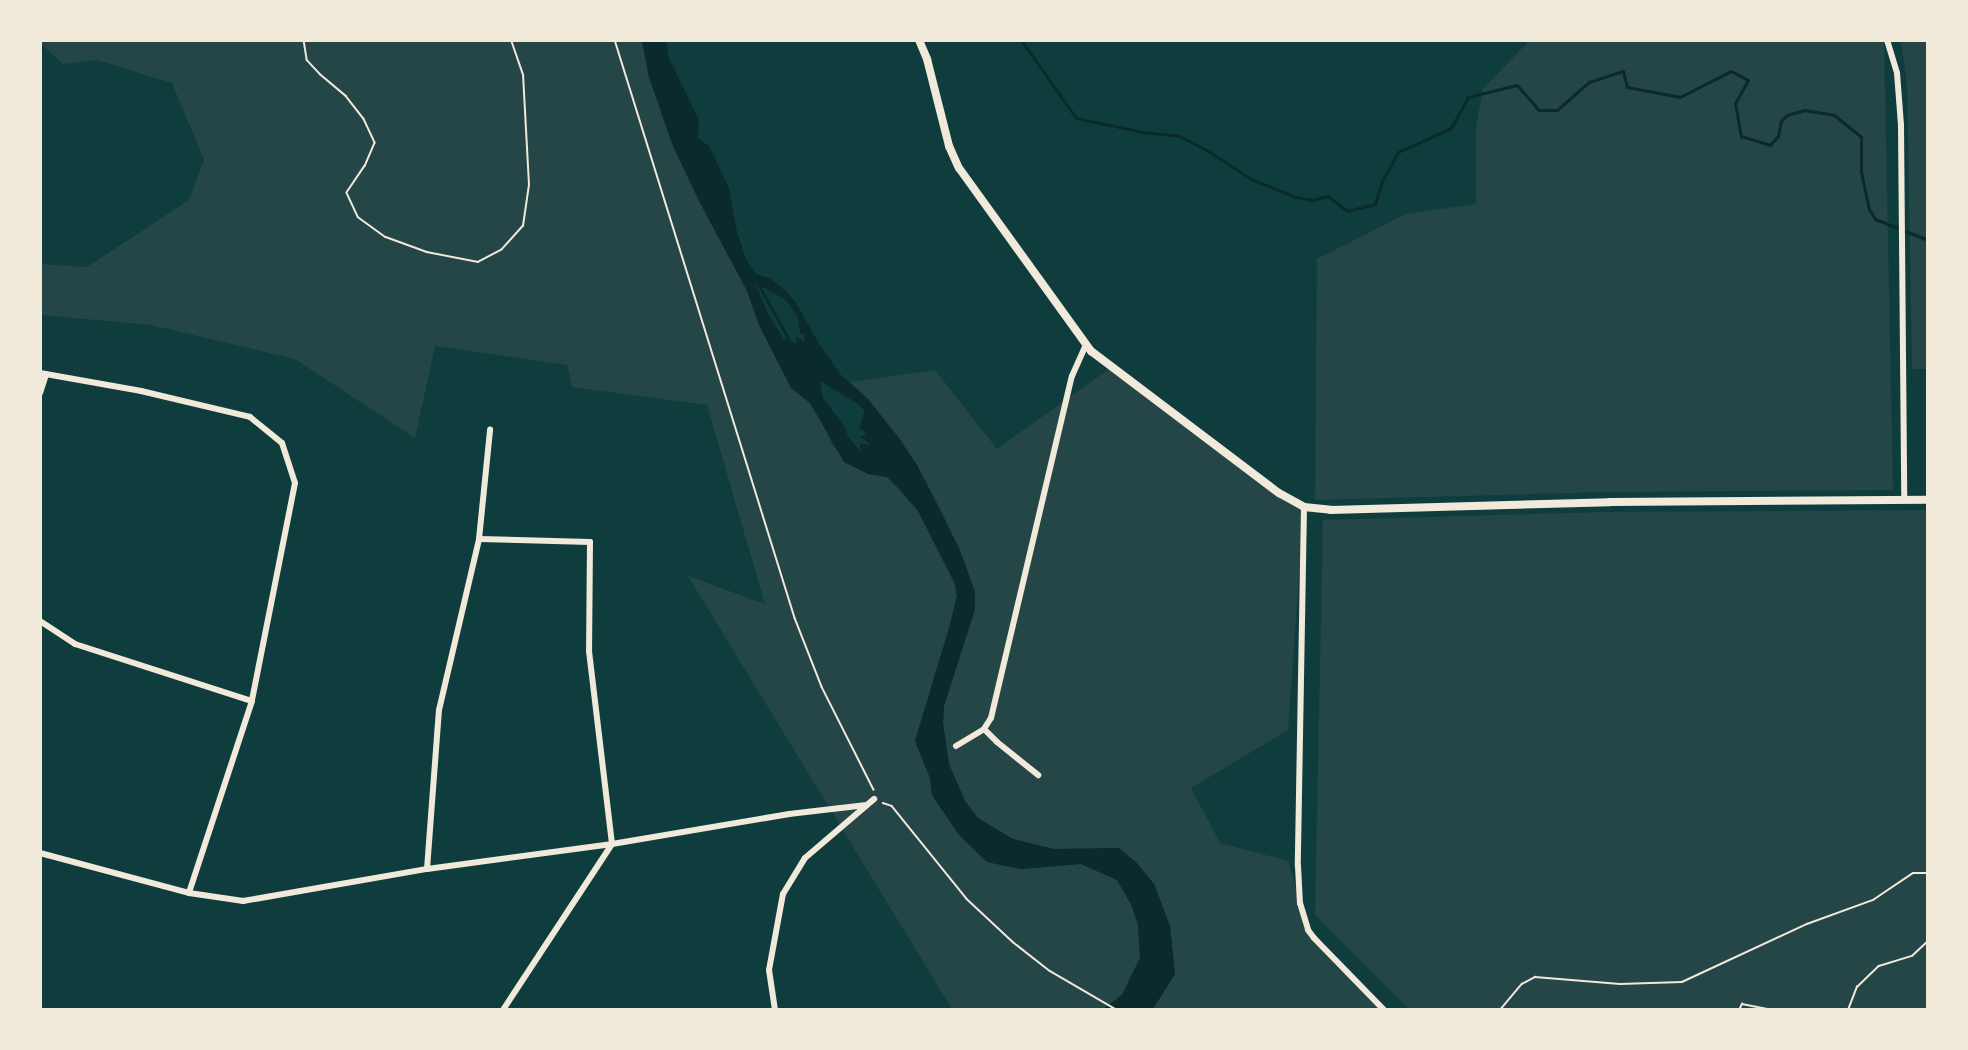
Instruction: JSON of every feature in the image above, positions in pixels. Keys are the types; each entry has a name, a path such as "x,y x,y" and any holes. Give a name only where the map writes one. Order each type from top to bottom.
{"street":[{"path":"919,40 927,59 949,146 959,168 1086,345 1097,357 1271,486 1304,507 1331,510 1598,502 1928,500"},
{"path":"1887,40 1897,73 1901,124 1903,211 1901,243 1905,314 1904,500"},
{"path":"956,746 984,729 991,718 1075,364 1086,345"},
{"path":"40,393 43,373 141,391 250,417 282,443 295,483 252,701 189,894"},
{"path":"427,869 439,710 479,539 490,430"},
{"path":"1304,507 1298,866 1300,903 1308,930 1314,938 1384,1010"},
{"path":"479,539 590,542 589,651 612,844 503,1010"},
{"path":"40,621 75,644 252,701"},
{"path":"984,729 1038,775"},
{"path":"775,1010 769,970 783,894 805,858 874,799"},
{"path":"40,853 189,894 243,901 427,869 612,844 789,814 866,805"}],"path":[{"path":"304,40 307,60 346,96 364,119 375,143 347,193 358,217 386,237 426,252 478,262 502,249 522,226 529,185 523,75 512,40"},
{"path":"615,40 795,618 822,687 873,783"},
{"path":"892,806 967,899 1007,936 1050,972 1117,1010"},
{"path":"1500,1010 1522,984 1535,977 1620,984 1682,982 1807,924 1873,900 1913,873 1928,873"},
{"path":"1848,1010 1857,987 1879,966 1912,956 1928,941"},
{"path":"1739,1010 1742,1004 1772,1010"}],"shaded area":[{"path":"41,40 642,41 649,77 669,132 801,396 810,403 824,425 832,445 868,474 887,477 918,511 955,584 957,596 949,628 915,741 930,778 932,795 959,835 987,862 1021,869 1081,864 1117,880 1132,906 1138,925 1140,958 1122,995 1103,1009 952,1009 688,576 765,604 707,405 572,387 567,365 435,346 415,438 295,359 151,325 41,315 41,264 87,267 189,200 204,160 172,83 97,60 63,64 41,44"},
{"path":"642,41 666,41 669,58 699,120 698,138 709,146 729,188 736,228 746,259 756,274 771,279 783,288 796,303 818,342 841,375 868,399 899,438 917,465 960,550 975,592 975,609 944,706 943,723 949,764 965,801 978,818 1013,839 1054,849 1119,848 1137,863 1154,884 1170,926 1175,974 1153,1009 1103,1009 1122,995 1140,958 1138,925 1132,906 1117,880 1081,864 1021,869 987,862 959,835 932,795 930,778 915,741 949,628 957,596 955,584 918,511 899,488 887,477 868,474 844,462 810,403 791,388 758,323 747,291 699,201 672,144 649,77","holes":["755,283 786,300 798,317 800,333 804,334 805,342 796,336 797,343 783,338 768,314","820,381 858,404 865,411 859,428 866,433 861,437 871,445 860,444 860,451 848,437 846,429 823,398"]},
{"path":"1529,41 1884,41 1893,490 1606,492 1315,500 1317,259 1406,214 1476,204 1476,127 1483,89"},
{"path":"1901,41 1928,41 1928,369 1912,369 1907,83"},
{"path":"1112,367 1304,507 1288,730 1191,788 1220,843 1288,861 1311,937 1381,1008 1388,1009 1153,1009 1175,974 1170,926 1154,884 1119,848 1054,849 1013,839 994,830 978,818 965,801 949,764 943,723 944,706 975,609 975,592 945,518 917,465 868,399 850,382 935,370 997,449"},
{"path":"1927,510 1927,1009 1409,1009 1315,915 1323,520 1606,512"}],"waterway":[{"path":"1021,40 1076,118 1143,132 1179,136 1208,151 1251,179 1296,197 1312,200 1328,196 1347,211 1375,204 1382,181 1398,152 1451,128 1468,97 1517,85 1539,110 1557,110 1589,82 1623,71 1627,87 1680,97 1731,71 1748,80 1735,103 1741,136 1770,145 1778,136 1781,121 1787,115 1804,110 1834,115 1861,137 1861,172 1869,209 1875,219 1928,240"},
{"path":"757,282 790,342"}]}
